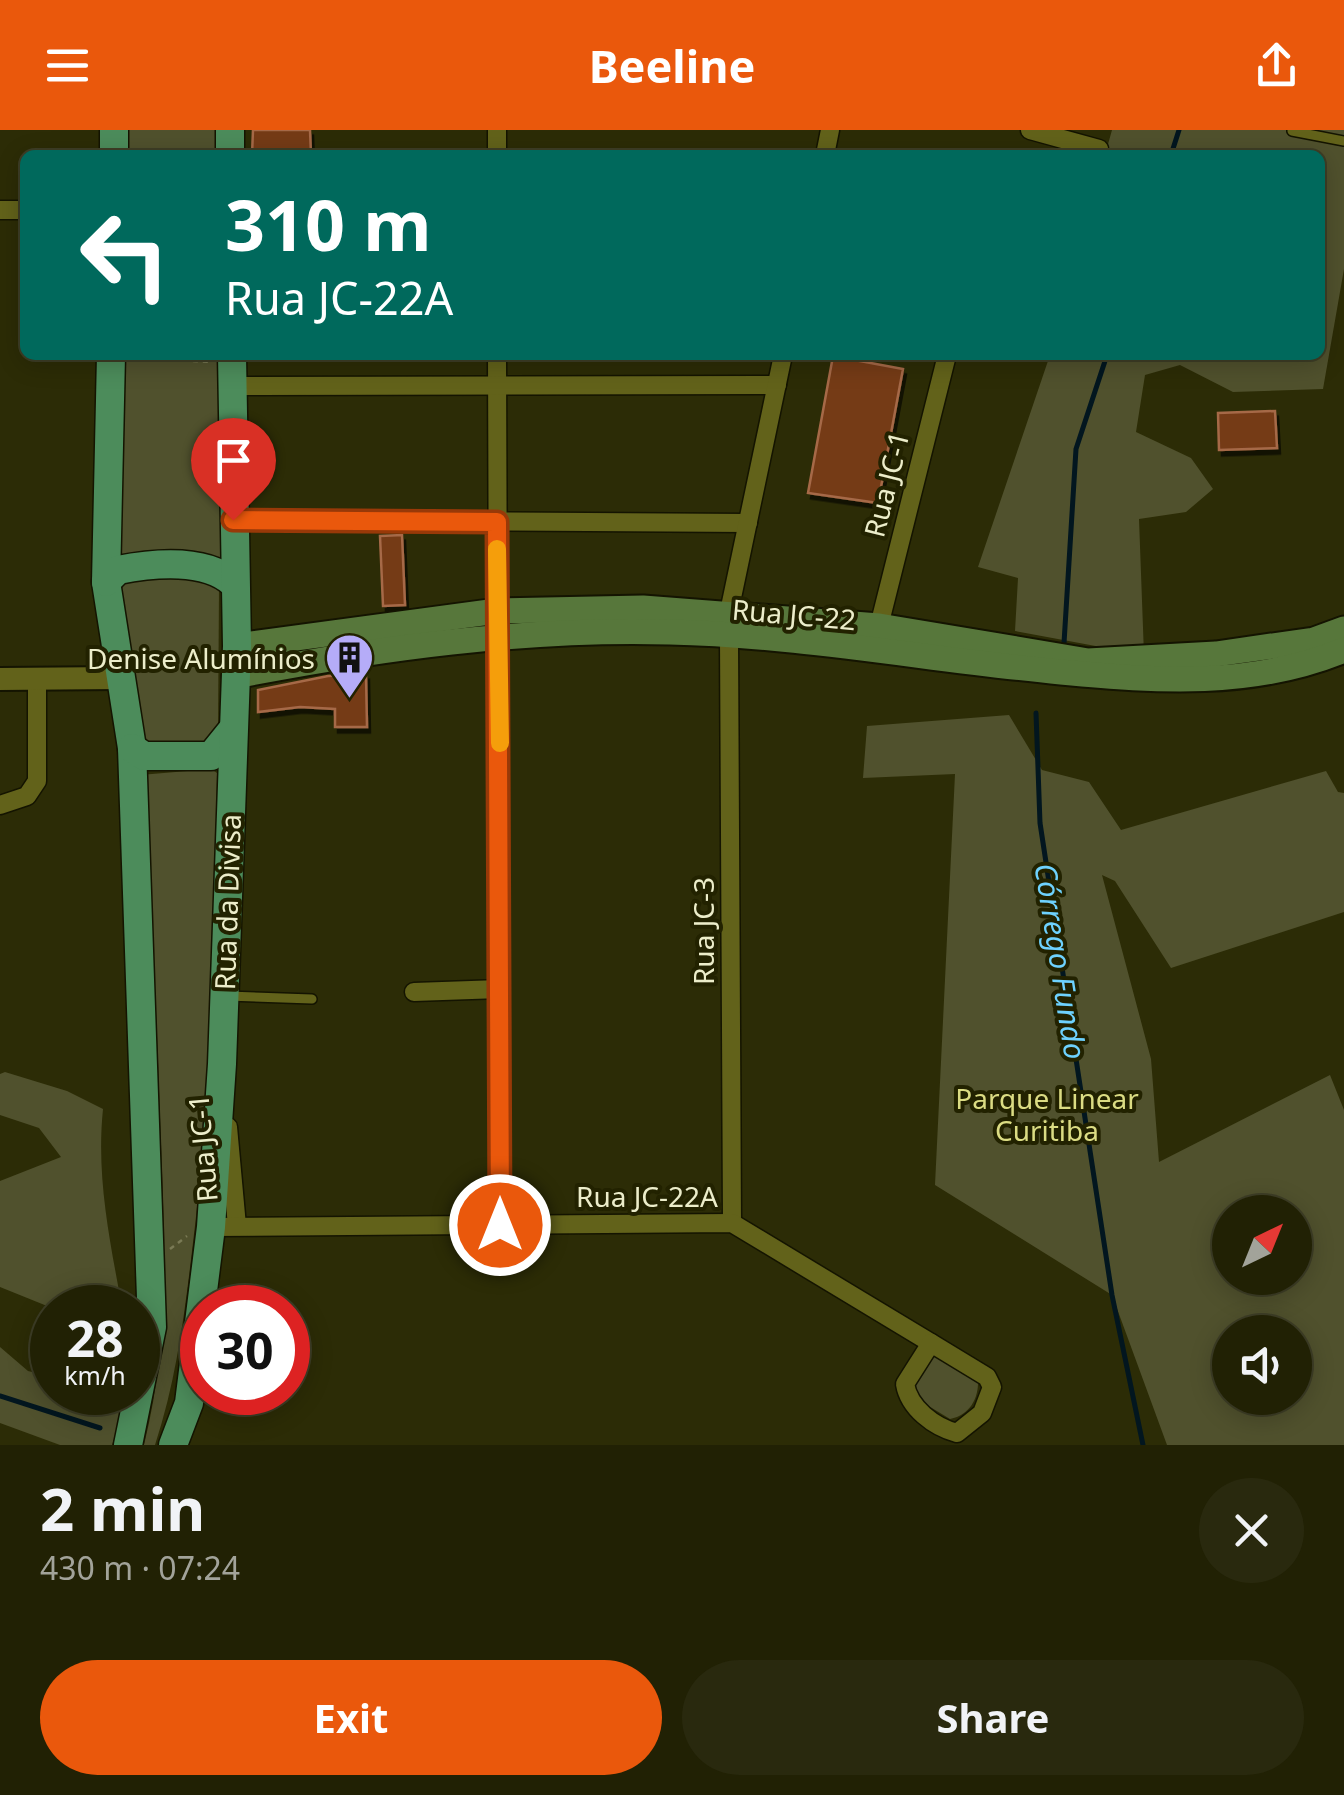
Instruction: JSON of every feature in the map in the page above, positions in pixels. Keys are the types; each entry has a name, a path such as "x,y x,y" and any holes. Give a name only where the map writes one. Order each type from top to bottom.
{"main road":[{"path":"111,360 106,582 132,748 152,1327 128,1445"},
{"name":"Rua da Divisa","path":"173,1445 189,1403 224,1227 222,1064 237,646 232,368"},
{"path":"106,582 118,570 176,566 218,570 233,583"},
{"name":"Rua JC-22","path":"237,646 497,611 730,612 879,626 973,655 1141,680 1230,679 1306,666 1344,650"},
{"name":"Rua JC-22","path":"235,676 421,644 498,639 672,632 1088,661 1156,658 1314,640 1344,629"},
{"path":"132,748 144,756 212,756 232,730"}],"street":[{"path":"1030,130 1100,150"},
{"path":"497,360 500,1225"},
{"path":"730,612 782,360"},
{"name":"Rua JC-1","path":"879,626 946,360"},
{"path":"232,368 497,386 777,385"},
{"path":"233,520 748,523"},
{"name":"Rua JC-3","path":"729,638 732,1223"},
{"path":"0,678 118,678"},
{"path":"0,805 18,802 34,790 37,678"},
{"path":"414,992 500,989"},
{"name":"Rua JC-22A","path":"224,1227 732,1223 931,1343 986,1377 992,1386 982,1413 957,1433 935,1422 907,1396 905,1384 931,1343"}],"lane":[{"path":"1292,131 1344,141"},
{"path":"224,996 312,998"}],"path":[{"path":"158,360 232,368"},
{"path":"150,1267 183,1238 224,1227"}],"green space":[{"path":"126,130 225,130 225,150 125,150"},
{"path":"1112,130 1344,130 1344,269 1323,389 1233,392 1180,365 1145,375 1136,432 1191,458 1213,489 1186,512 1139,519 1144,655 1015,631 1018,578 978,567 1048,360 1325,360 1325,150 1106,150"},
{"path":"119,360 227,360 227,571 114,567"},
{"path":"211,578 219,588 218,734 207,744 153,747 142,742 115,589 121,580"},
{"name":"Parque Linear Curitiba","path":"1009,715 1042,770 1089,782 1121,830 1326,771 1338,792 1344,793 1344,912 1171,968 1115,881 1102,875 1151,1059 1159,1162 1330,1075 1344,1110 1344,1445 1167,1445 1112,1295 935,1185 955,774 863,778 867,726"},
{"path":"211,769 217,773 208,1072 199,1192 188,1285 180,1285 180,1337 174,1373 155,1445 144,1445 151,1415 160,1415 164,1242 153,946 140,775"},
{"path":"5,1072 67,1091 103,1109 103,1184 118,1285 30,1285 30,1299 0,1287 0,1181 61,1157 39,1128 0,1115 0,1074"},
{"path":"0,1347 30,1372 30,1415 122,1415 112,1445 60,1445 0,1423"},
{"path":"938,1355 978,1379 972,1405 950,1419 917,1399 912,1387 925,1361"}],"building":[{"path":"253,130 310,130 311,150 252,150"},
{"path":"832,360 903,369 878,503 808,493"},
{"path":"1275,411 1277,448 1219,450 1218,413"},
{"path":"402,535 405,605 383,606 380,536"},
{"path":"366,674 367,727 335,727 335,709 300,707 258,712 258,690 328,676"}],"waterway":[{"name":"Córrego Fundo","path":"1173,150 1179,130"},
{"name":"Córrego Fundo","path":"1064,643 1076,449 1105,360"},
{"name":"Córrego Fundo","path":"1036,713 1040,823 1112,1295 1143,1445"},
{"path":"0,1396 100,1428"}],"slow traffic":[{"path":"497,549 500,743"}],"place":[{"name":"Denise Alumínios","path":"350,700"}],"route":[{"path":"233,520 497,522 500,1225"}]}
